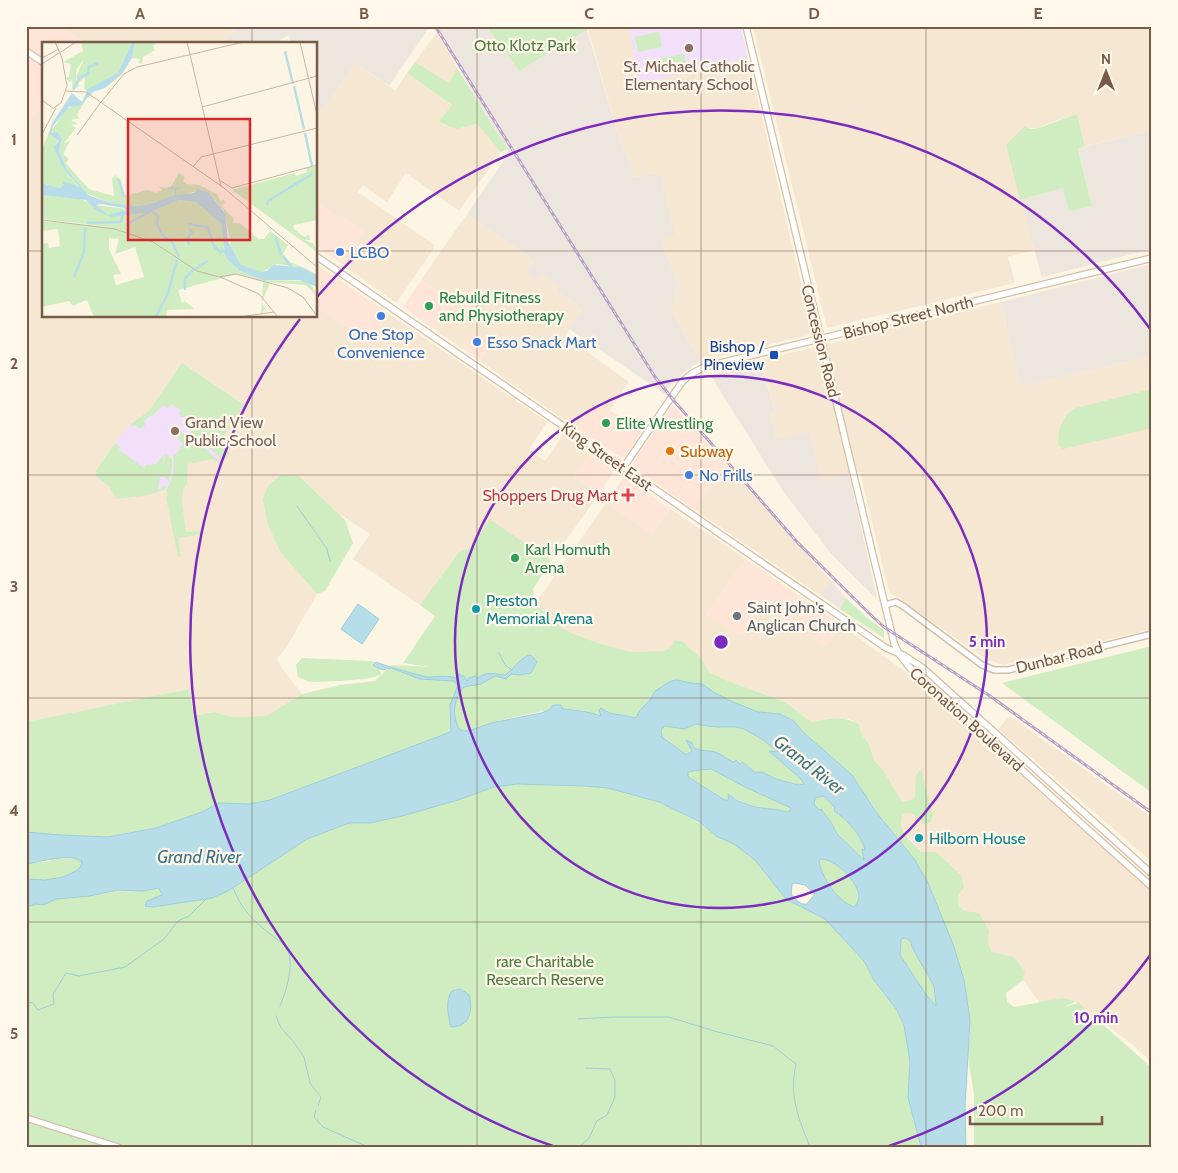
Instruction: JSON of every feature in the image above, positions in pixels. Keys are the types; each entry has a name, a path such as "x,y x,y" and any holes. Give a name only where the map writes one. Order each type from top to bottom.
{"main road":[{"name":"Concession Road","path":"746,26 894,643 899,654"},
{"path":"26,51 42,62"},
{"name":"King Street East","path":"318,257 886,648 899,654"},
{"name":"Bishop Street North","path":"623,468 671,397 691,374 710,365 1152,258"},
{"name":"Coronation Boulevard","path":"899,654 923,668 1152,874"},
{"name":"Coronation Boulevard","path":"899,654 914,673 1152,887"},
{"path":"949,704 954,697"},
{"path":"26,1118 118,1147"}],"street":[{"name":"Dunbar Road","path":"885,605 896,602 982,665 994,670 1008,670 1152,634"}],"shaded area":[{"path":"26,26 59,26 83,42 42,42 42,112 38,109 26,126"},
{"path":"59,26 237,26 225,42 83,42"},
{"path":"237,26 430,26 389,86 356,63 323,109 318,105 318,42 291,42 289,35 277,42 225,42"},
{"path":"431,26 486,26 519,71 587,30 620,141 635,177 659,173 675,235 661,240 678,283 672,312 700,361 685,371 667,389 665,394 569,329 583,309 556,291 559,286 542,273 537,280 526,273 535,261 467,214 509,153 437,32"},
{"path":"587,26 629,26 639,83 748,58 813,334 700,361 672,312 678,283 661,240 659,173 635,177 620,141"},
{"name":"St. Michael Catholic Elementary School","path":"629,26 741,26 748,58 639,84"},
{"path":"753,26 1152,26 1152,131 1085,146 1077,114 1039,128 1028,128 1006,145 1034,250 1008,257 1015,283 827,328"},
{"path":"437,32 457,68 449,83 415,62"},
{"path":"356,63 395,91 407,73 452,105 439,121 443,125 457,129 477,124 501,152 459,211 406,173 387,202 363,185 358,192 434,245 434,248 397,302 342,264 364,231 342,216 340,218 318,203 318,105 323,109"},
{"path":"38,109 42,112 42,318 318,318 318,307 370,342 389,314 547,422 529,449 545,461 564,433 590,453 574,476 599,494 551,561 489,520 472,547 459,552 420,605 353,559 370,534 338,513 299,476 281,553 317,594 286,648 277,659 302,694 266,716 232,717 215,712 194,716 189,689 26,722 26,126"},
{"path":"1152,131 1152,249 1042,277 1020,200 1063,188 1092,206 1078,148"},
{"path":"318,203 364,231 342,264 318,247"},
{"path":"467,214 535,261 526,273 542,272 559,286 556,291 583,309 565,336 629,382 610,410 600,403 596,410 591,407 576,428 480,361 490,348 474,336 463,349 435,330 454,303 421,280"},
{"path":"1152,264 1152,355 1021,387 1001,302"},
{"path":"318,265 389,314 370,342 318,307"},
{"path":"421,280 455,303 435,330 403,307"},
{"path":"1001,302 1021,387 1152,355 1152,629 1003,665 986,659 889,592 860,472 821,481 776,439 770,412 775,411 761,360"},
{"path":"473,335 490,348 480,361 463,349"},
{"name":"Grand View Public School","path":"182,363 244,405 221,440 229,453 220,463 213,459 175,466 171,490 116,499 110,487 96,477 96,471 126,429 149,411"},
{"path":"761,363 775,411 770,412 776,439 809,432 821,481 849,474 877,599 831,554 783,491 711,376"},
{"path":"600,403 642,432 623,457 620,457 576,428 591,407 596,410"},
{"path":"673,405 726,464 694,509 636,469 634,465 635,460"},
{"path":"590,453 614,471 599,494 574,476"},
{"path":"726,464 831,581 820,595 694,509"},
{"path":"624,477 670,509 652,534 606,503"},
{"path":"606,503 652,534 670,509 746,559 706,614 738,635 743,635 761,607 769,608 826,646 841,625 908,674 1152,888 1152,1063 1133,1045 1073,1000 1062,998 1040,1003 1023,980 1025,971 1014,957 992,952 988,943 989,931 959,906 958,895 936,853 922,852 900,828 900,819 903,814 911,812 924,824 915,778 916,793 914,799 902,803 885,773 874,760 869,744 861,734 859,724 849,719 811,722 785,702 709,672 701,658 682,641 675,640 671,647 664,651 631,652 598,643 569,632 535,604"},
{"path":"746,559 841,625 826,646 769,608 761,607 743,635 738,635 706,614"},
{"path":"831,581 846,598 840,609 820,595"},
{"path":"1010,716 1152,818 1152,862 998,729"}],"green space":[{"name":"Otto Klotz Park","path":"486,26 587,26 587,30 519,71"},
{"path":"659,32 662,47 638,52 635,37"},
{"path":"684,54 687,67 657,74 654,60"},
{"path":"415,62 449,83 457,68 507,149 501,152 477,124 457,129 439,121 452,105 407,73"},
{"path":"1077,114 1085,146 1078,149 1092,206 1069,211 1063,188 1020,200 1006,145 1025,126 1030,129 1036,129"},
{"path":"182,363 244,405 221,440 230,454 224,461 192,433 190,430 194,424 193,419 186,415 180,417 179,413 181,410 171,404 168,408 163,405 144,421 145,425 142,428 137,428 134,425 133,427 131,424 149,411"},
{"path":"1152,389 1152,428 1063,449 1059,446 1060,429 1067,414 1071,411 1076,408"},
{"path":"178,427 188,439 191,437 222,463 219,467 219,463 213,459 188,464 187,484 183,489 182,502 186,532 203,531 203,534 178,538 181,556 178,557 166,490 173,474 173,456 181,449 180,447 183,444 173,432"},
{"path":"115,443 120,447 119,450 144,468 146,465 156,464 163,455 164,464 165,453 172,459 169,482 165,477 160,477 158,489 161,489 162,486 167,486 164,490 143,496 114,499 122,494 115,497 110,487 95,475"},
{"path":"281,475 299,476 345,520 353,543 325,591 317,594 281,553 268,525 263,499 268,486"},
{"path":"489,519 551,561 533,589 535,604 569,632 598,643 631,652 664,651 671,647 675,640 682,641 701,658 709,672 785,702 811,722 846,719 859,724 861,734 869,744 874,760 885,773 902,802 914,799 915,780 921,770 933,815 930,823 924,824 911,813 903,814 901,825 905,835 922,852 936,852 961,875 964,888 958,895 959,906 965,911 979,913 989,931 988,943 992,952 1014,957 1025,971 1023,980 1006,993 1007,1002 1014,1007 1062,998 1073,1000 1075,1002 1063,1007 1079,1003 1152,1068 1152,1147 974,1147 974,1095 966,1045 970,1037 970,1020 953,944 928,883 915,860 876,812 852,775 803,732 794,721 780,714 758,712 715,693 702,684 677,680 665,686 653,694 638,717 634,718 609,713 601,708 601,716 567,709 522,715 471,730 459,729 270,800 250,804 219,803 202,812 156,828 108,837 26,832 26,722 189,689 194,716 215,712 232,717 266,716 302,694 340,685 375,681 392,665 430,667 403,663 435,616 420,605 459,552 472,547"},
{"path":"846,598 866,617 884,630 884,638 840,609"},
{"path":"1152,646 1152,793 1002,683"},
{"path":"302,658 371,661 377,664 381,675 365,679 310,682 298,677 296,665"},
{"path":"695,724 744,729 762,739 779,752 770,752 801,779 804,784 798,785 776,779 762,772 754,772 748,766 729,760 713,751 691,747 692,751 685,754 662,737 661,730 665,726 685,729"},
{"path":"711,769 747,788 791,807 789,812 749,805 735,798 726,800 688,777 688,772"},
{"name":"rare Charitable Research Reserve","path":"517,784 608,788 659,802 700,823 716,836 755,849 805,909 825,919 864,961 874,980 897,1010 904,1025 910,1062 909,1083 921,1147 26,1147 26,903 92,896 117,890 143,891 159,888 162,895 228,891 307,839 349,823 370,823 402,816 458,800 494,787"},
{"path":"824,795 835,809 834,811 844,818 857,834 865,851 863,850 864,861 837,834 823,811 819,810 814,804 815,799"},
{"path":"55,858 78,859 82,862 73,873 62,877 45,880 26,879 26,864 49,861"},
{"path":"820,859 832,862 839,867 855,884 859,896 855,907 849,905 832,889 821,867"},
{"path":"906,937 911,942 934,986 936,1006 927,996 900,955 901,939"}],"water":[{"path":"358,604 379,619 362,644 341,629"},
{"name":"Grand River","path":"532,656 537,662 531,673 511,674 506,679 495,676 481,684 464,687 460,692 455,707 455,718 459,729 464,731 471,730 491,723 541,713 549,710 553,705 561,705 563,709 601,716 599,710 601,708 609,713 634,718 637,717 655,691 671,681 677,680 702,684 731,701 758,712 780,714 794,721 803,732 852,775 876,812 915,860 928,883 953,944 964,980 970,1020 965,1107 966,1147 921,1147 908,1097 910,1062 904,1025 897,1010 874,980 864,961 825,919 786,899 755,860 734,844 716,836 700,822 659,802 608,788 517,784 494,787 458,800 402,816 370,823 349,823 307,839 228,891 212,898 153,907 145,906 147,901 162,895 159,888 143,891 117,890 90,896 56,899 43,905 36,904 26,907 26,879 45,880 63,877 76,871 82,862 77,859 63,858 26,864 26,832 108,837 156,828 202,812 219,803 250,804 270,800 451,731 450,705 458,685 453,681 420,679 391,668 382,670 373,665 376,662 428,677 446,676 458,678 459,674 465,677 467,681 475,676 478,678 488,674 505,675 525,657","holes":["695,724 744,729 762,739 778,752 769,751 801,779 804,784 798,785 776,779 762,772 754,772 743,762 740,764 736,760 734,762 731,761 713,751 695,748 692,743 686,740 692,751 685,754 662,737 661,730 665,726 685,729","711,769 791,808 789,812 785,812 756,807 738,801 728,794 729,800 725,800 688,777 688,772","824,796 835,808 834,811 857,833 865,850 862,849 864,860 837,834 831,822 821,809 819,810 814,804 815,798","820,859 832,862 845,872 855,884 859,896 855,907 842,900 831,888 823,874","795,883 805,885 815,894 807,904 798,902 791,895 792,884","906,938 911,942 934,986 936,1006 927,996 900,955 901,940"]},
{"path":"461,989 469,995 471,1007 469,1017 462,1024 451,1027 448,999 452,991"}],"waterway":[{"path":"297,506 327,549 330,561"},
{"path":"499,653 505,665 512,670"},
{"path":"233,888 248,913 287,949 290,969 287,986 280,1006"},
{"path":"26,1002 33,1003 38,1010 54,1004 53,994 66,973 79,976 125,967 164,939 178,921 189,916 206,899"},
{"path":"276,1016 281,1028 304,1057 310,1083 321,1097 318,1106"},
{"path":"578,1019 669,1017 773,1046 796,1064 794,1096 798,1116 810,1147"},
{"path":"579,1147 589,1138 597,1121 607,1115 615,1097 615,1080 610,1069 586,1068"},
{"path":"316,1110 314,1117 323,1127 368,1147"}],"railway":[{"path":"435,26 655,377 798,543 884,627 990,696 1152,813"}],"place":[{"name":"St. Michael Catholic Elementary School","path":"689,48"},
{"name":"LCBO","path":"340,252"},
{"name":"Rebuild Fitness and Physiotherapy","path":"429,306"},
{"name":"One Stop Convenience","path":"381,316"},
{"name":"Esso Snack Mart","path":"477,342"},
{"name":"Bishop / Pineview","path":"774,355"},
{"name":"Elite Wrestling","path":"606,423"},
{"name":"Grand View Public School","path":"175,431"},
{"name":"Subway","path":"670,451"},
{"name":"No Frills","path":"689,475"},
{"name":"Shoppers Drug Mart","path":"628,495"},
{"name":"Karl Homuth Arena","path":"515,558"},
{"name":"Preston Memorial Arena","path":"476,609"},
{"name":"Saint John's Anglican Church","path":"737,616"},
{"name":"Hilborn House","path":"919,838"}]}
